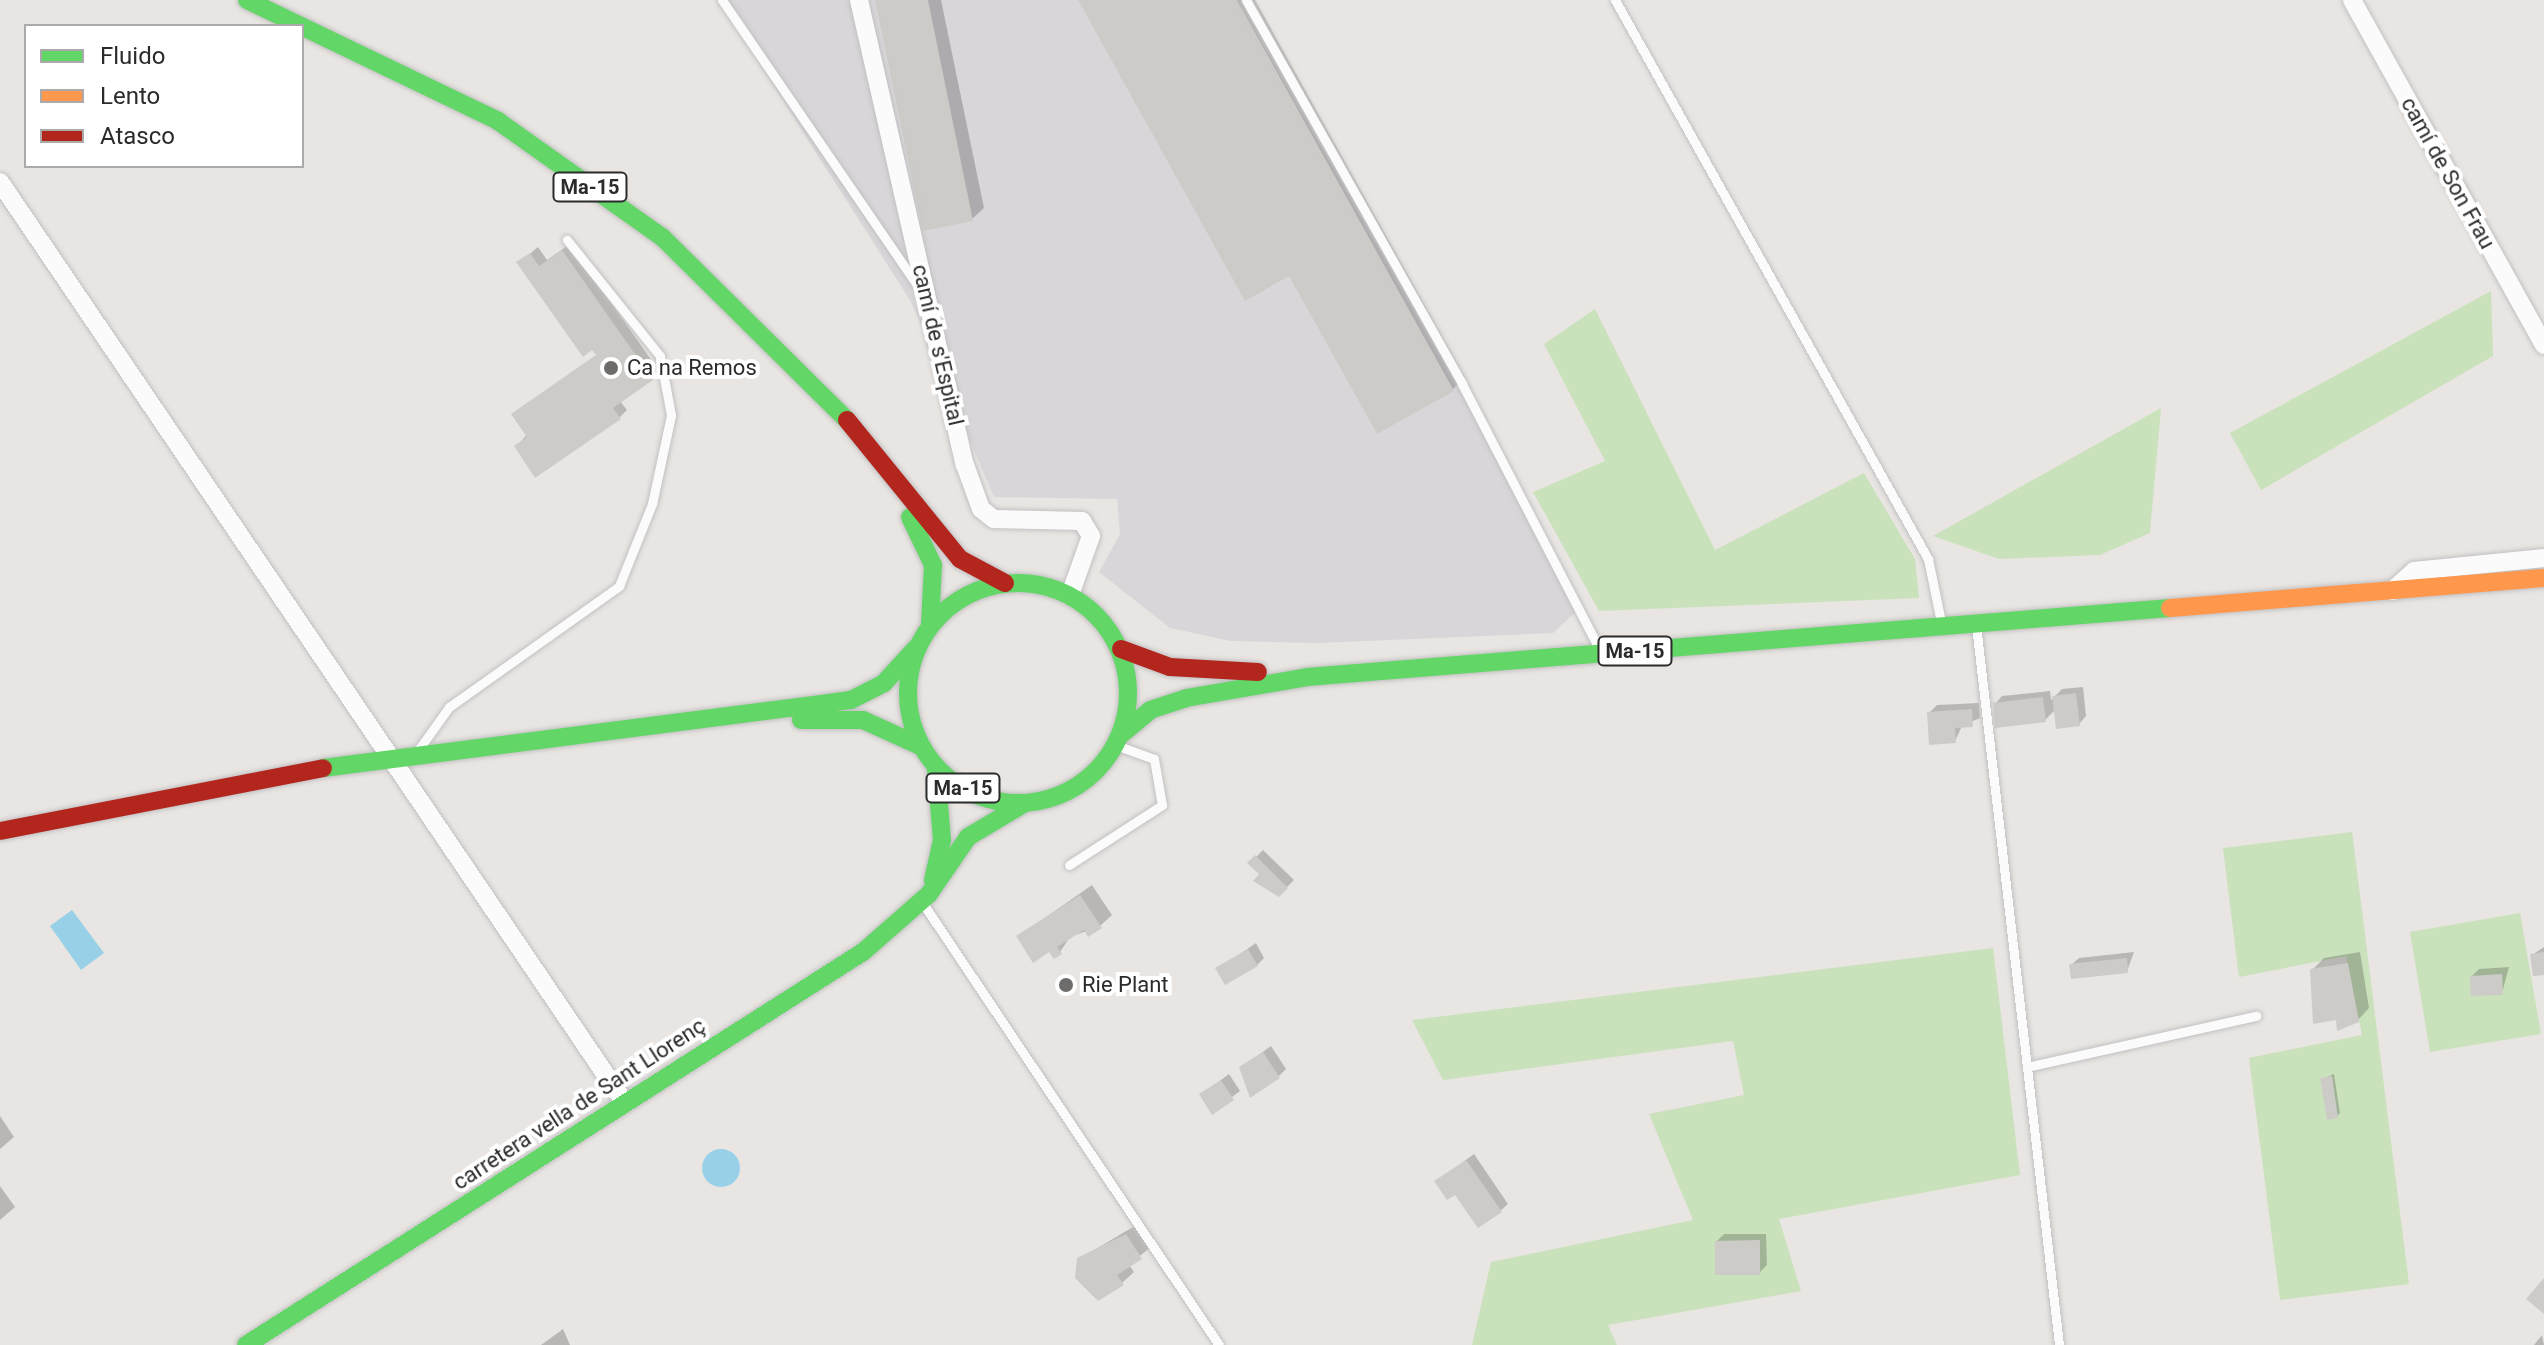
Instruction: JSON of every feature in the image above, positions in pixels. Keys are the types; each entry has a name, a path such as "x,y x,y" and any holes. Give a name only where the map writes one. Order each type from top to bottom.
{"main road":[{"name":"Ma-15","path":"247,0 297,24"},
{"name":"Ma-15","path":"304,27 498,121 662,237 800,370 875,454 960,559 1005,583 1070,595 1121,649 1185,670 1307,677"},
{"name":"Ma-15","path":"875,454 928,550 930,625"},
{"name":"Ma-15","path":"1005,583 971,593 930,625 916,648 906,694 920,746 936,769 990,801 1022,805 1081,785 1119,739 1150,710 1186,698 1307,677 2544,578"},
{"path":"0,831 417,751 768,716 851,700 884,683 916,648"},
{"path":"1119,739 1130,691 1121,649"},
{"path":"768,716 851,718 887,727 920,746"},
{"path":"925,898 942,840 936,769"},
{"name":"carretera vella de Sant Llorenç","path":"246,1345 863,952 925,898 968,837 1022,805"}],"street":[{"name":"camí de s'Espital","path":"859,0 928,300 981,509 1015,524 1082,521 1091,536 1070,595"},
{"name":"camí de Son Frau","path":"2352,0 2544,345"},
{"path":"0,182 392,755 625,1103"},
{"path":"2392,591 2414,571 2544,558"}],"lane":[{"path":"722,0 928,300"},
{"path":"1246,0 1462,384 1601,653"},
{"path":"1615,0 1928,559 1942,626"},
{"path":"417,751 449,707 619,586 652,504 671,415 660,356 567,240"},
{"path":"1976,623 2059,1345"},
{"path":"1069,865 1162,805 1154,759 1119,739"},
{"path":"925,898 1219,1345"},
{"path":"2027,1067 2256,1016"}],"shaded area":[{"path":"719,0 1238,0 1582,606 1553,633 1318,643 1231,641 1170,628 1099,572 1120,534 1117,499 994,497 911,302"}],"green space":[{"path":"2491,291 2493,356 2261,490 2230,433"},
{"path":"1595,309 1715,550 1864,473 1915,559 1919,598 1599,611 1533,492 1605,461 1544,344"},
{"path":"2161,408 2150,533 2100,555 1999,559 1933,536"},
{"path":"2352,832 2409,1284 2280,1300 2249,1058 2362,1035 2346,956 2239,977 2223,848"},
{"path":"2520,913 2541,1034 2430,1052 2410,932"},
{"path":"1993,948 2020,1175 1779,1219 1801,1291 1608,1325 1617,1345 1472,1345 1491,1262 1693,1220 1649,1114 1744,1095 1733,1041 1443,1080 1412,1020"}],"water":[{"path":"72,910 104,953 81,970 50,926"},
{"path":"721,1149 735,1154 740,1168 735,1182 721,1187 707,1182 702,1168 707,1154"}],"building":[{"path":"875,0 928,0 973,221 923,231"},
{"path":"1078,0 1237,0 1454,391 1377,434 1289,276 1245,301"},
{"name":"Ca na Remos","path":"562,250 653,380 613,408 621,419 535,478 514,446 527,437 511,414 596,355 592,350 583,357 516,262 530,253 539,266"},
{"path":"2076,693 2080,726 2056,729 2052,696"},
{"path":"2043,697 2046,722 1995,728 1993,703"},
{"path":"1972,709 1973,727 1955,728 1956,743 1929,745 1927,712"},
{"path":"1255,855 1288,888 1279,897 1253,881 1259,874 1247,863"},
{"path":"1080,895 1102,928 1088,937 1084,930 1057,947 1062,954 1054,959 1049,952 1033,963 1016,936"},
{"path":"1248,949 1258,966 1225,985 1215,968"},
{"path":"2544,952 2544,975 2533,976 2530,954"},
{"path":"2127,958 2128,973 2071,979 2069,964"},
{"path":"2348,963 2359,1022 2337,1031 2336,1020 2313,1024 2310,969"},
{"path":"2502,974 2503,995 2471,996 2470,976"},
{"path":"1263,1052 1280,1078 1250,1098 1239,1067"},
{"path":"2332,1076 2338,1118 2327,1120 2320,1078"},
{"path":"1221,1080 1234,1100 1212,1115 1199,1094"},
{"path":"1466,1160 1502,1212 1478,1228 1455,1195 1447,1200 1434,1181"},
{"path":"1126,1234 1142,1259 1117,1275 1124,1285 1098,1301 1075,1278 1077,1258"},
{"path":"1760,1240 1760,1275 1715,1275 1715,1241"},
{"path":"2544,1278 2544,1314 2526,1299"}],"traffic: fast":[{"path":"247,0 297,24"},
{"path":"304,27 498,121 662,237 847,420"},
{"path":"910,517 933,565 930,625"},
{"path":"1018,583 1060,591 1096,615 1120,651 1128,693 1120,735 1096,771 1060,795 1018,803 976,795 940,771 916,735 908,693 916,651 940,615 976,591 1018,583"},
{"path":"1123,733 1150,710 1186,698 1307,677 2170,608"},
{"path":"323,768 851,700 884,683 916,648"},
{"path":"801,720 863,720 920,746"},
{"path":"933,880 942,840 936,769"},
{"path":"246,1345 863,952 929,894 968,837 1022,805"}],"traffic: slow":[{"path":"2170,608 2544,578"}],"traffic: jam":[{"path":"847,420 960,559 1005,583"},
{"path":"1121,649 1170,667 1258,672"},
{"path":"0,831 323,768"}],"place":[{"name":"Ca na Remos","path":"611,368"},
{"name":"Rie Plant","path":"1066,985"}]}
